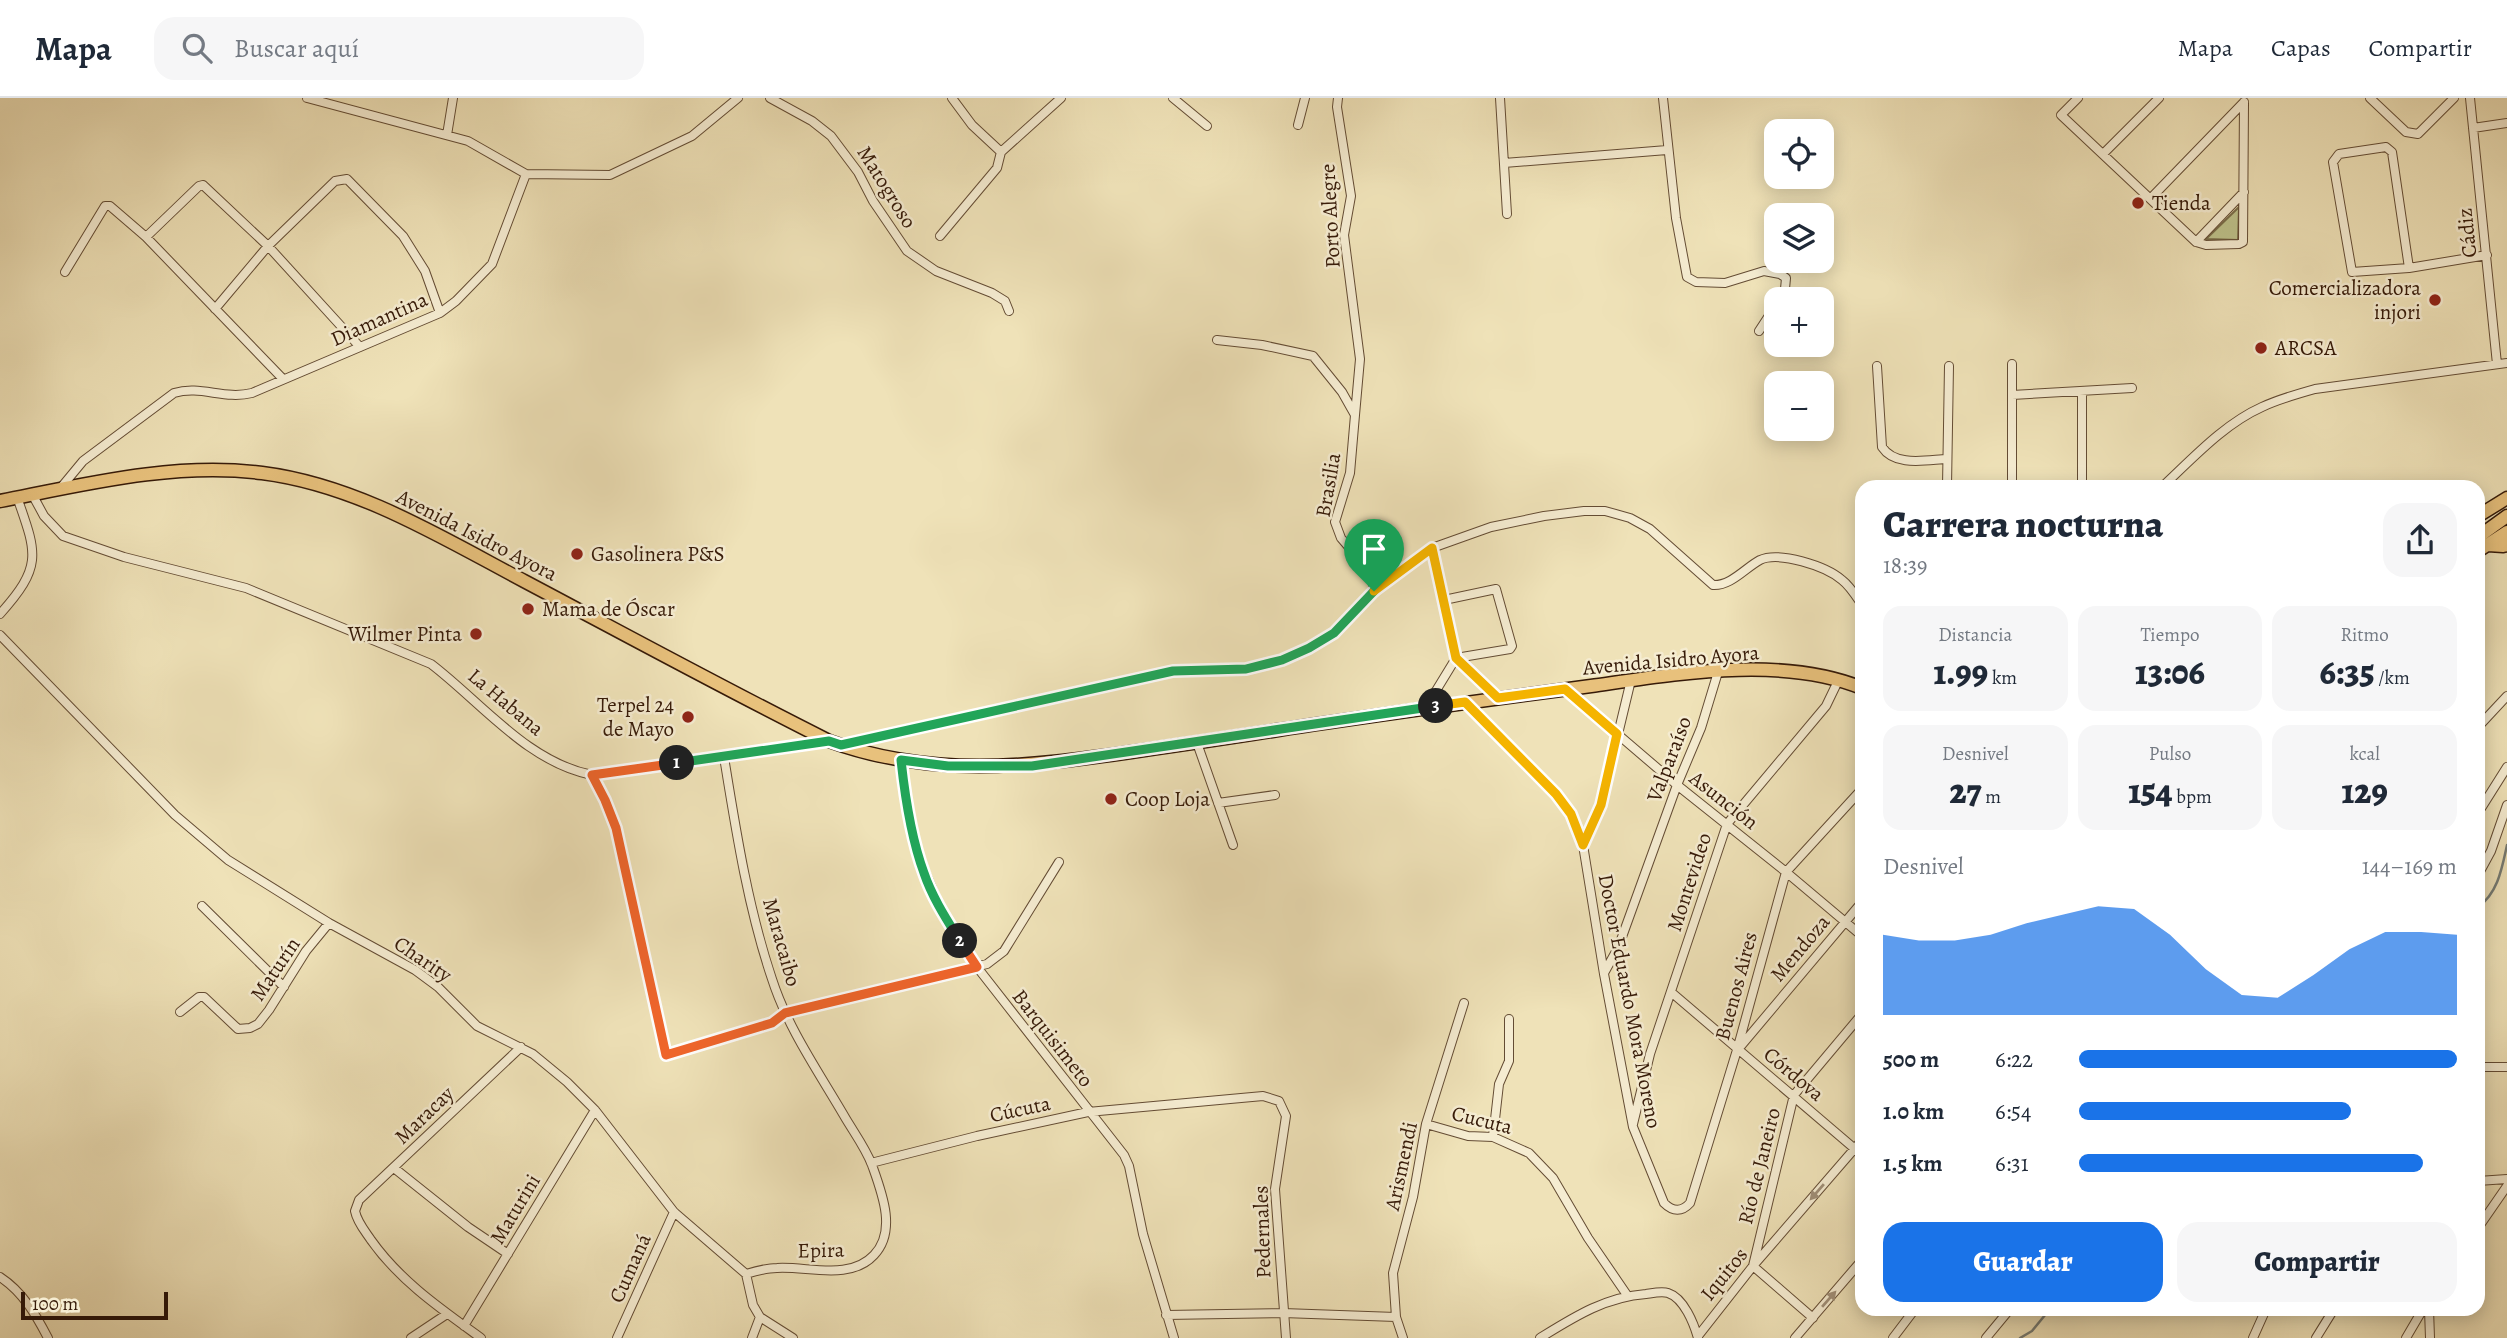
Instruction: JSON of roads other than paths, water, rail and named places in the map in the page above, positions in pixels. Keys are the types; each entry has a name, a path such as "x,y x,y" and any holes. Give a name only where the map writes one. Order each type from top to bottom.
{"main road":[{"name":"Avenida Isidro Ayora","path":"0,500 179,470 261,473 300,480 392,512 835,743 901,760 948,766 1032,766 1465,702 1631,680 1718,672 1770,670 1839,679 1855,685"},
{"path":"2485,512 2507,498"},
{"path":"2485,543 2507,516"},
{"path":"2485,546 2507,532"},
{"path":"2485,548 2507,544"}],"street":[{"path":"307,98 468,141 526,174 610,175 692,136 738,98"},
{"path":"447,135 453,98"},
{"name":"Matogroso","path":"770,98 812,121 831,136 858,172 907,251 936,271 1005,300 1009,311"},
{"path":"952,98 972,125 1001,152"},
{"path":"940,236 997,167 1001,152 1061,98"},
{"path":"1173,98 1207,126"},
{"path":"1298,125 1305,98"},
{"name":"Porto Alegre","path":"1338,98 1350,196 1344,235 1360,359 1355,415"},
{"path":"1500,98 1507,214"},
{"path":"1663,98 1676,218 1688,279 1696,282 1729,283 1760,271 1769,271 1786,278 1785,287"},
{"path":"2078,98 2061,115 2196,242 2206,245 2241,244 2246,100"},
{"path":"2104,154 2160,98"},
{"path":"2370,98 2406,132 2412,134 2422,133 2454,98"},
{"name":"Cádiz","path":"2470,98 2497,364"},
{"path":"2151,198 2246,100"},
{"path":"2473,128 2507,123"},
{"path":"2409,268 2392,152 2386,147 2339,154 2333,162 2351,272 2409,268 2487,255"},
{"path":"1504,163 1668,150"},
{"name":"Diamantina","path":"59,490 83,461 174,393 197,390 237,397 251,393 440,313 456,302 492,264 526,174"},
{"path":"215,309 268,246 335,181 347,179 404,236 425,271 440,313"},
{"path":"146,237 199,186 204,185 268,246 360,347"},
{"path":"2196,242 2244,192"},
{"path":"65,272 108,205 146,237 283,379"},
{"path":"1759,331 1764,323"},
{"path":"1217,340 1262,345 1313,356 1342,393 1355,415"},
{"path":"2170,480 2215,438 2238,421 2261,407 2285,398 2315,389 2507,363"},
{"path":"2012,364 2012,480"},
{"path":"1877,366 1882,447 1887,455 1899,460 1947,459"},
{"path":"1947,480 1949,366"},
{"path":"2012,395 2132,388"},
{"path":"2082,392 2082,480"},
{"name":"Brasilia","path":"1355,415 1350,473 1335,522 1341,538 1353,552 1369,563 1374,591"},
{"name":"La Habana","path":"33,494 44,516 63,536 124,557 246,588 431,664 500,723 549,760 575,772 592,775 835,743 1173,671 1246,669 1282,660 1334,633 1374,591 1432,548 1491,527 1544,516 1584,511 1605,512 1630,518 1650,529 1713,585 1725,583 1771,556 1792,559 1839,577 1855,595"},
{"path":"0,614 24,583 33,557 32,538 17,497"},
{"path":"1432,548 1456,658 1498,698"},
{"path":"1430,707 1434,694 1456,658 1510,649 1512,646 1496,589 1444,600"},
{"name":"Charity","path":"0,635 175,815 228,860 329,923 415,970 438,987 477,1026 521,1047 566,1082 595,1110 674,1212 746,1274"},
{"name":"Valparaíso","path":"1604,974 1618,948 1677,785 1701,729 1718,672"},
{"name":"Montevideo","path":"1633,1127 1650,1054 1727,824 1826,706 1839,679"},
{"path":"1583,845 1601,805 1631,680"},
{"name":"Asunción","path":"1565,689 1855,931"},
{"path":"2485,720 2507,696"},
{"name":"Doctor Eduardo Mora Moreno","path":"1465,702 1556,794 1571,814 1583,845 1633,1127 1664,1203 1669,1208 1678,1210"},
{"path":"1197,743 1233,845"},
{"name":"Maracaibo","path":"724,757 734,823 759,937 772,981 785,1013 871,1163 887,1224 884,1239"},
{"name":"Barquisimeto","path":"901,760 906,800 924,874 942,912 977,967 1124,1155 1129,1166 1143,1234 1174,1338"},
{"path":"2485,802 2507,767"},
{"path":"592,775 616,828 666,1055 772,1023 785,1013 987,964 1004,951 1059,862"},
{"path":"1219,803 1275,795"},
{"name":"Buenos Aires","path":"1678,1210 1690,1203 1737,1050 1786,872 1855,797"},
{"path":"2485,862 2507,805"},
{"path":"202,906 284,987"},
{"name":"Mendoza","path":"1737,1050 1855,910"},
{"name":"Maturín","path":"180,1012 199,997 204,997 234,1026 244,1029 258,1024 306,951 329,923"},
{"name":"Córdova","path":"1671,992 1854,1149"},
{"name":"Arismendi","path":"1403,1338 1396,1317 1393,1273 1413,1197 1426,1124 1464,1003"},
{"path":"1493,1136 1499,1084 1509,1061 1509,1019"},
{"name":"Río de Janeiro","path":"1753,1266 1794,1095 1855,1022"},
{"name":"Maracay","path":"447,1314 399,1275 361,1226 355,1211 359,1200 521,1047"},
{"path":"2485,1069 2507,1067"},
{"name":"Cúcuta","path":"871,1163 1088,1112 1263,1096"},
{"name":"Pedernales","path":"1263,1096 1279,1101 1286,1116 1275,1189 1286,1338"},
{"name":"Maturini","path":"464,1326 595,1110"},
{"name":"Cucuta","path":"1426,1124 1468,1136 1493,1136 1529,1153 1553,1178 1588,1238 1627,1295"},
{"name":"Iquitos","path":"1698,1337 1753,1266 1854,1149"},
{"path":"394,1168 440,1206 508,1254"},
{"path":"2485,1180 2507,1178"},
{"path":"2485,1218 2507,1186"},
{"name":"Cumaná","path":"617,1338 674,1212"},
{"name":"Epira","path":"746,1274 778,1268 844,1270 858,1266 876,1253 884,1239"},
{"path":"1753,1266 1813,1318"},
{"path":"1795,1338 1855,1268"},
{"path":"746,1274 753,1305 760,1317 793,1338"},
{"path":"0,1277 12,1285 34,1312 48,1338"},
{"path":"1540,1338 1593,1307 1627,1295 1658,1293 1674,1296 1688,1313 1698,1337"},
{"path":"1166,1315 1283,1313 1396,1317"},
{"path":"411,1338 447,1314 481,1338"},
{"path":"1893,1338 1910,1316"},
{"path":"1986,1338 2004,1316"},
{"path":"2253,1338 2263,1316"},
{"path":"2316,1338 2330,1316"},
{"path":"2406,1338 2419,1316"},
{"path":"2429,1316 2430,1338"},
{"path":"752,1338 760,1317"}],"waterway":[{"path":"2485,901 2495,887 2507,845"},
{"path":"2020,1338 2032,1331 2044,1316"}],"place":[{"name":"Tienda","path":"2138,203"},
{"name":"Comercializadora injori","path":"2435,300"},
{"name":"ARCSA","path":"2261,348"},
{"name":"Gasolinera P&S","path":"577,554"},
{"name":"Mama de Óscar","path":"528,609"},
{"name":"Wilmer Pinta","path":"476,634"},
{"name":"Terpel 24 de Mayo","path":"688,717"},
{"name":"Coop Loja","path":"1111,799"}]}
